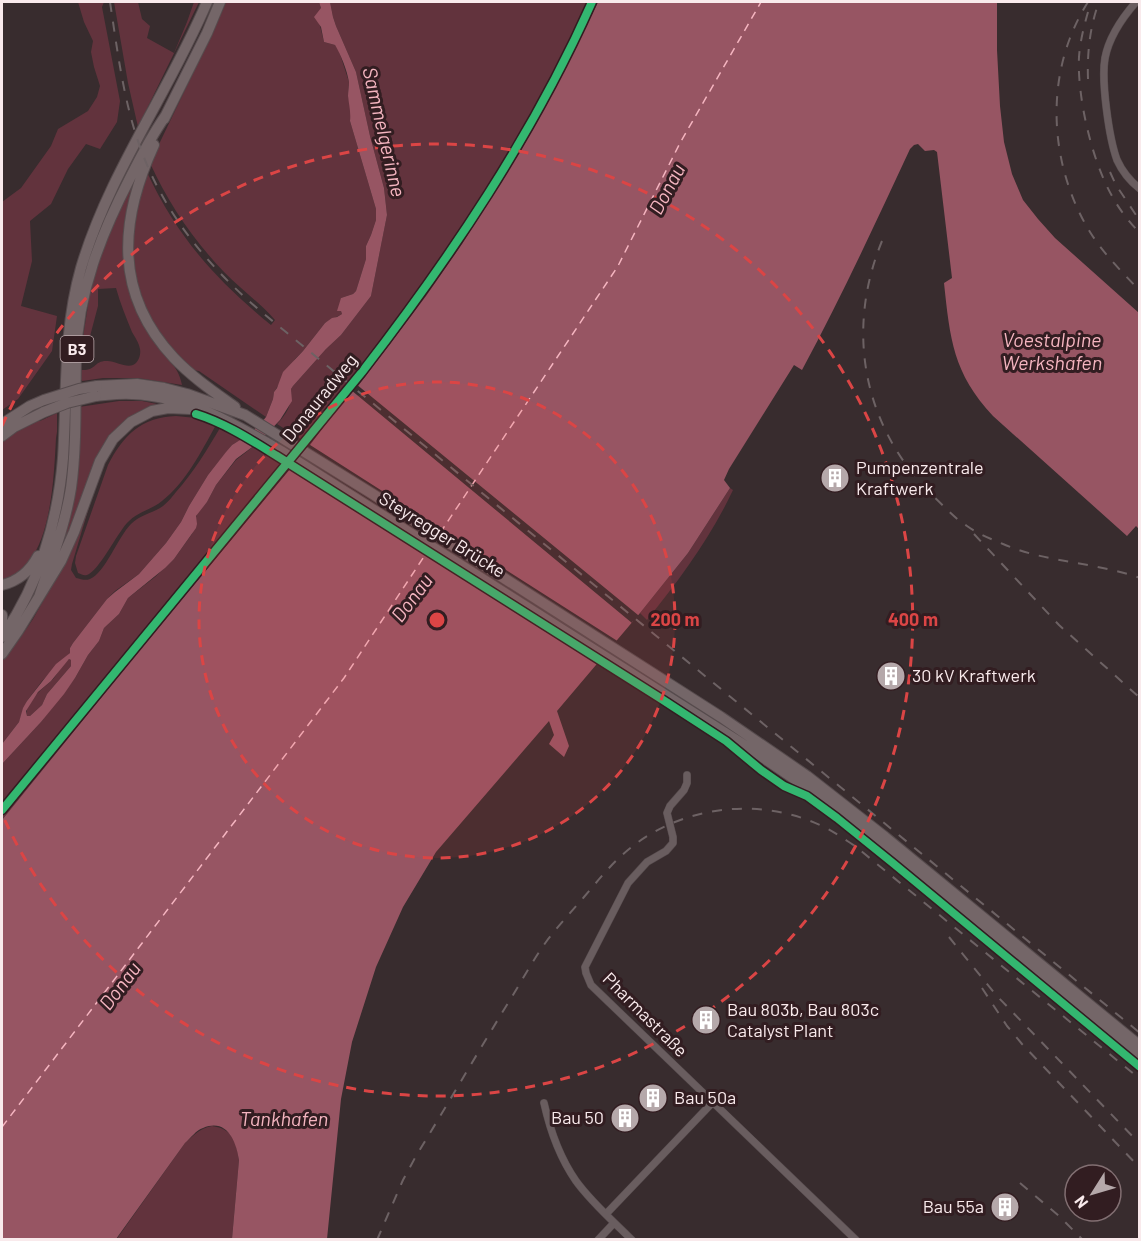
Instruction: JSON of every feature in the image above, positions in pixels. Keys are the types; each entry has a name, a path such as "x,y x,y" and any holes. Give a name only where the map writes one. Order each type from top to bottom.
{"main road":[{"name":"B3","path":"2,636 30,589 41,564 55,514 64,438 66,352 73,304 90,240 105,203 174,72 207,2"},
{"name":"B3","path":"207,400 184,368 159,341 140,309 130,273 128,235 133,204 148,159 166,115 220,2"},
{"name":"B3","path":"2,654 39,597 65,517 71,488 75,434 76,355 85,289 109,220 145,147 166,115"},
{"name":"B3","path":"2,436 44,406 79,389 96,391 126,384 151,386 176,390 207,400"},
{"name":"Steyregger Brücke","path":"207,400 245,415 381,499 721,717 848,807 1140,1046"},
{"name":"Steyregger Brücke","path":"207,400 240,427 761,756 834,808 1140,1058"},
{"path":"39,597 61,561 100,461 113,439 131,422 152,411 207,400"},
{"name":"B3","path":"2,424 30,406 44,406"},
{"name":"B3","path":"2,585 14,582 29,571 49,534"},
{"path":"2,615 2,622"}],"street":[{"path":"1136,2 1123,18 1105,58 1104,89 1112,144 1117,159 1123,171 1140,189"},
{"name":"Pharmastraße","path":"687,775 684,790 667,813 673,843 666,851 647,862 628,883 585,967 586,973 591,985 856,1239"},
{"path":"606,1214 713,1102"},
{"path":"544,1103 551,1129 567,1167 587,1196 632,1239"},
{"path":"598,1239 614,1223"}],"shaded area":[{"path":"78,2 104,2 102,7 120,101 117,122 100,149 86,144 68,169 51,204 30,221 32,261 21,306 57,316 52,351 18,399 2,410 2,202 21,188 51,146 58,129 88,111 97,97 100,86 91,52 93,41"},
{"path":"114,2 138,2 142,19 150,26 147,38 174,53 194,2 199,2 138,127 128,83"},
{"path":"226,2 319,2 321,8 319,22 324,42 335,45 339,51 349,82 348,96 352,111 350,121 376,209 376,220 366,246 366,259 356,291 341,298 342,314 325,323 295,359 274,392 266,417 199,371 193,370 177,356 148,318 132,263 133,225 147,172 171,217 200,256 251,308 271,325 275,320 225,273 203,248 173,207 150,163"},
{"path":"330,2 590,2 540,100 492,183 450,248 386,337 304,441 277,424 288,408 293,386 341,335 371,296 387,215 384,188 356,72 336,26"},
{"path":"595,2 598,2 549,100 462,244 358,386 336,410 310,445 308,444 358,382 460,242 545,102"},
{"path":"139,167 123,240 127,283 143,323 154,342 177,371 182,385 138,378 103,378 82,381 80,378 81,370 90,369 102,361 130,366 137,362 140,355 139,345 116,288 98,289 98,306 89,340 82,343 90,293 102,249"},
{"path":"119,401 142,401 162,405 118,429 58,558 71,513 79,407"},
{"path":"57,413 53,486 42,536 36,551 25,566 2,581 2,442 33,421 40,421"},
{"path":"164,417 196,418 216,425 192,466 171,493 127,523 91,572 86,575 78,573 75,563 76,556 108,465 120,445 143,424"},
{"path":"220,428 242,439 232,445 208,475 166,543 139,574 107,599 73,643 70,653 42,681 27,701 19,722 2,744 2,661 33,619 60,571 95,487 71,570 76,578 83,580 90,579 101,570 131,524 163,506 170,499 194,469"},
{"path":"254,446 285,464 258,493 2,806 2,764 41,722 75,678 99,641 104,628 119,614 128,598 174,559 192,534 197,513 207,502 216,485 236,460"},
{"path":"288,467 290,468 2,820 2,814 274,481"},
{"path":"730,488 733,490 705,541 647,620 640,613 688,553"},
{"path":"69,659 71,666 47,694 42,705 27,716 32,700"},
{"path":"212,1126 229,1133 238,1153 232,1239 116,1240 185,1143 201,1130"}],"water":[{"path":"319,2 330,2 336,26 356,72 384,188 387,215 371,296 341,335 293,386 292,401 280,420 259,442 236,459 216,485 196,516 196,528 174,559 128,598 119,614 104,628 99,641 64,694 2,764 2,744 19,722 27,701 56,664 70,653 73,643 107,599 139,574 166,543 208,475 226,452 266,417 283,372 325,323 342,314 341,311 337,311 341,298 356,291 366,259 366,246 376,220 376,209 350,121 349,82 342,58 335,45 324,42 321,27 314,17 321,8","holes":["69,659 71,666 47,694 42,705 27,716 26,711 38,692 51,681"]},
{"path":"598,2 997,2 997,50 1004,142 1012,174 1023,200 1055,238 1139,313 1139,529 1136,526 1127,536 993,416 969,385 956,354 949,321 944,283 952,278 937,152 925,151 918,144 914,145 802,370 794,365 729,469 724,480 730,488 688,553 557,711 569,746 564,757 549,744 554,735 549,721 436,852 403,907 376,967 352,1042 341,1099 327,1239 232,1239 239,1160 229,1133 218,1126 211,1126 198,1130 185,1143 116,1239 2,1240 2,820 358,386 426,296 462,244 522,148"}],"pier":[{"path":"356,384 638,615 640,617 635,623 633,621 632,623 351,390"},
{"path":"307,443 619,642 600,664 288,466"}],"ferry route":[{"path":"440,533 618,266 680,143 761,2"},
{"path":"2,1127 344,678 429,549"}],"railway":[{"path":"110,2 128,107 148,167 173,214 206,258 224,277 264,314 1140,1033"},
{"path":"1088,2 1070,38 1058,87 1058,137 1062,162 1078,210 1090,232 1107,255 1140,291"},
{"path":"1088,79 1090,40 1099,2"},
{"path":"1088,12 1079,57 1080,91 1087,128 1098,165 1112,196 1124,215 1140,233"},
{"path":"1110,172 1140,221"},
{"path":"882,241 871,275 865,309 863,343 867,376 876,409 890,440 909,469 953,516 985,536 1037,555 1140,578"},
{"path":"974,534 1059,625 1140,698"},
{"path":"377,1240 416,1156 530,966 551,936 611,866 642,839 665,826 716,811 769,810 820,825 838,835 855,846 1140,1079"},
{"path":"949,937 996,995 1140,1144"},
{"path":"982,988 1022,1044 1140,1168"},
{"path":"1020,1183 1083,1240"}],"cycle path":[{"name":"Donauradweg","path":"2,810 395,329 458,239 517,147 544,100 592,2"},
{"path":"196,414 228,427 277,456 660,698 726,741 784,786 807,796 894,864 1140,1067"}],"place":[{"name":"Pumpenzentrale Kraftwerk","path":"835,478"},
{"name":"30 kV Kraftwerk","path":"891,676"},
{"name":"Bau 803b, Bau 803c Catalyst Plant","path":"706,1020"},
{"name":"Bau 50a","path":"653,1098"},
{"name":"Bau 50","path":"625,1118"},
{"name":"Bau 55a","path":"1005,1207"}],"water label":[{"name":"Sammelgerinne","path":"384,132"},
{"name":"Donau","path":"667,189"},
{"name":"Voestalpine Werkshafen","path":"1052,352"},
{"name":"Donau","path":"412,598"},
{"name":"Donau","path":"120,986"},
{"name":"Tankhafen","path":"284,1119"}]}
